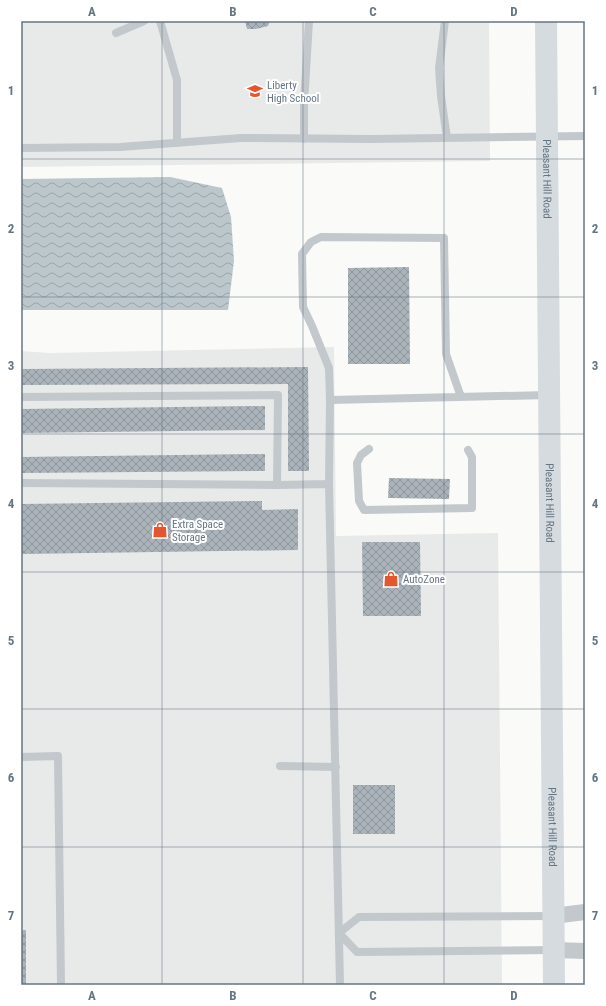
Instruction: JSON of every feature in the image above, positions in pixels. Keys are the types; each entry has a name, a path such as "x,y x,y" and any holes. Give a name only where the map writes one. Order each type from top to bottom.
{"main road":[{"name":"Pleasant Hill Road","path":"546,21 554,985"}],"street":[{"path":"553,916 585,912"},
{"path":"554,950 585,951"}],"lane":[{"path":"116,33 144,21"},
{"path":"160,21 178,80 178,143"},
{"path":"304,139 304,104 309,21"},
{"path":"445,21 439,68 447,138"},
{"path":"21,148 120,147 241,138 304,139 585,136"},
{"path":"340,985 329,484 329,368 303,307 302,254 311,242 321,237 444,238 446,354 461,397"},
{"path":"21,397 278,395 277,485"},
{"path":"330,400 549,395"},
{"path":"369,449 362,455 357,463 359,501 364,510 472,508 472,457 468,450"},
{"path":"21,483 329,484"},
{"path":"21,757 58,756 61,985"},
{"path":"280,766 336,767"},
{"path":"339,933 359,917 553,916"},
{"path":"339,933 357,952 554,950"}],"shaded area":[{"name":"Liberty High School","path":"21,21 489,21 490,161 21,167"},
{"path":"334,347 336,536 498,533 502,985 21,985 21,351 50,353"}],"water":[{"path":"170,177 222,188 231,217 234,261 228,310 21,310 21,179"}],"building":[{"path":"245,21 270,21 268,26 256,29 247,29"},
{"path":"409,267 410,364 348,364 348,268"},
{"path":"308,367 309,471 288,471 288,384 21,385 21,369"},
{"path":"265,406 265,430 21,433 21,409"},
{"path":"265,454 265,471 21,473 21,457"},
{"path":"389,478 450,479 449,499 388,498"},
{"name":"Extra Space Storage","path":"262,501 262,510 298,509 298,550 21,554 21,504"},
{"name":"AutoZone","path":"362,542 420,542 421,616 363,616"},
{"path":"353,785 395,785 395,834 353,834"},
{"path":"21,930 26,930 26,985 21,985"}],"place":[{"name":"Liberty High School","path":"255,91"},
{"name":"Extra Space Storage","path":"160,530"},
{"name":"AutoZone","path":"391,579"}]}
